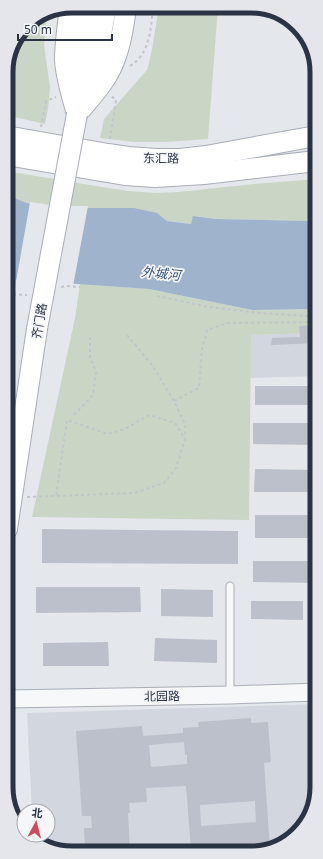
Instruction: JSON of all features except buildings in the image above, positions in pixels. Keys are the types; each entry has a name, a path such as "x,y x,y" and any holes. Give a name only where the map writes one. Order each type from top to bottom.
{"main road":[{"path":"69,13 65,61 67,78 77,114"},
{"name":"齐门路","path":"13,473 15,423 37,329 77,114 78,70 88,13"},
{"name":"齐门路","path":"77,114 90,81 105,13"},
{"path":"77,114 108,74 114,62 120,44 125,13"},
{"name":"东汇路","path":"13,137 128,157 180,159 213,155 310,137"},
{"name":"东汇路","path":"13,157 110,173 155,177 204,174 310,162"}],"street":[{"name":"北园路","path":"13,699 310,692"}],"lane":[{"path":"230,586 230,695"}],"path":[{"path":"108,74 131,66 142,56 150,37 153,13"},
{"path":"108,154 116,100"},
{"path":"38,142 46,101"},
{"path":"157,296 209,307 260,313 310,316"},
{"path":"174,401 200,388 202,349 207,330 228,323 310,322"},
{"path":"13,498 134,493 164,483 176,468 185,439 185,424 174,401 152,365 128,335"},
{"path":"74,415 93,395 96,372 90,357 90,338"},
{"path":"56,496 67,420 108,434 126,429 149,415 175,423 185,439"}],"shaded area":[{"path":"310,333 310,376 250,378 251,335"},
{"path":"310,704 310,790 308,802 302,816 295,826 287,834 270,843 251,846 61,845 53,843 56,843 56,803 32,803 27,713"}],"green space":[{"path":"158,13 218,13 208,139 166,142 133,142 100,138 104,119 147,70"},
{"path":"47,20 44,45 50,87 45,124 13,117 13,69 19,46 30,30"},
{"path":"13,172 129,191 157,193 310,179 310,221 216,219 194,216 192,224 167,221 157,213 58,208 27,203 14,198"},
{"path":"13,280 16,280 13,298"},
{"path":"80,284 149,289 252,310 310,309 310,333 251,335 249,520 32,517 75,318"}],"water":[{"name":"外城河","path":"13,197 27,203 58,208 134,208 157,213 167,221 191,224 193,216 216,219 310,221 310,309 252,310 149,289 13,279"}],"pier":[{"path":"30,202 58,206 88,206 73,286 16,282"}]}
